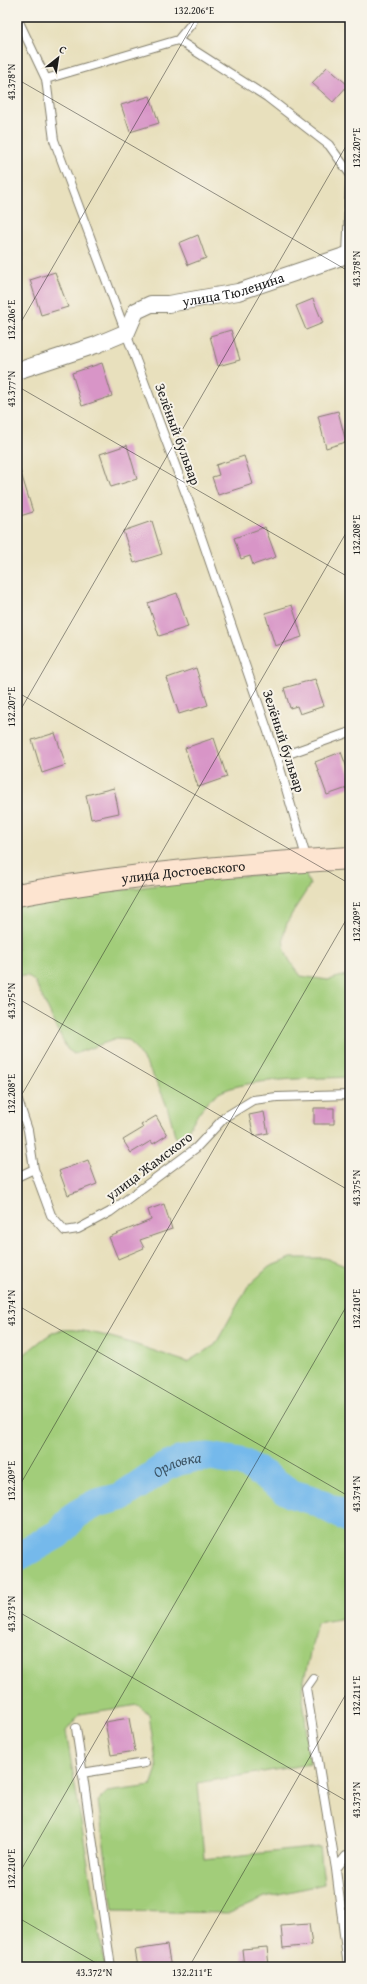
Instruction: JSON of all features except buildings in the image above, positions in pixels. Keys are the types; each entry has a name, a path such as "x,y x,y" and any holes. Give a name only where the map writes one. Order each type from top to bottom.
{"main road":[{"name":"улица Достоевского","path":"17,895 74,885 177,871 350,858"}],"street":[{"name":"улица Тюленина","path":"127,332 136,311 152,304 168,304 238,292 348,255"},
{"path":"17,371 96,345 127,332"}],"lane":[{"path":"46,80 178,40 193,20 200,17"},
{"name":"Зелёный бульвар","path":"20,21 46,80 54,140 127,332 193,513 277,758 307,861"},
{"path":"178,40 267,97 329,145 350,174"},
{"path":"348,255 350,184"},
{"path":"277,758 350,732"},
{"name":"улица Жамского","path":"34,1169 51,1215 65,1231 78,1229 110,1212 196,1148 225,1116 253,1100 350,1095"},
{"path":"17,1097 28,1130 34,1169 17,1177"},
{"path":"313,1678 306,1688 336,1869 348,1967"},
{"path":"76,1728 111,1967"},
{"path":"82,1773 145,1763"},
{"path":"336,1869 346,1856 350,1856"}],"green space":[{"path":"304,871 310,885 295,909 285,930 285,951 291,963 301,976 328,980 350,974 350,1077 281,1080 245,1084 230,1088 217,1094 207,1103 198,1114 184,1137 180,1140 175,1136 168,1109 158,1085 138,1051 129,1040 116,1039 74,1054 67,1049 35,982 28,976 17,976 17,904 195,880"},
{"path":"291,1258 325,1258 350,1268 350,1617 317,1623 302,1688 310,1764 198,1783 204,1859 320,1847 324,1884 265,1897 230,1913 113,1911 98,1801 107,1792 151,1786 157,1768 149,1715 138,1705 80,1714 66,1731 105,1967 17,1967 17,1362 48,1336 57,1331 69,1330 85,1331 121,1340 187,1362 215,1345 248,1286 269,1267"}],"waterway":[{"name":"Орловка","path":"17,1557 58,1534 77,1514 97,1503 121,1497 165,1467 179,1461 193,1458 209,1457 241,1462 263,1474 292,1494 313,1500 350,1519"}]}
